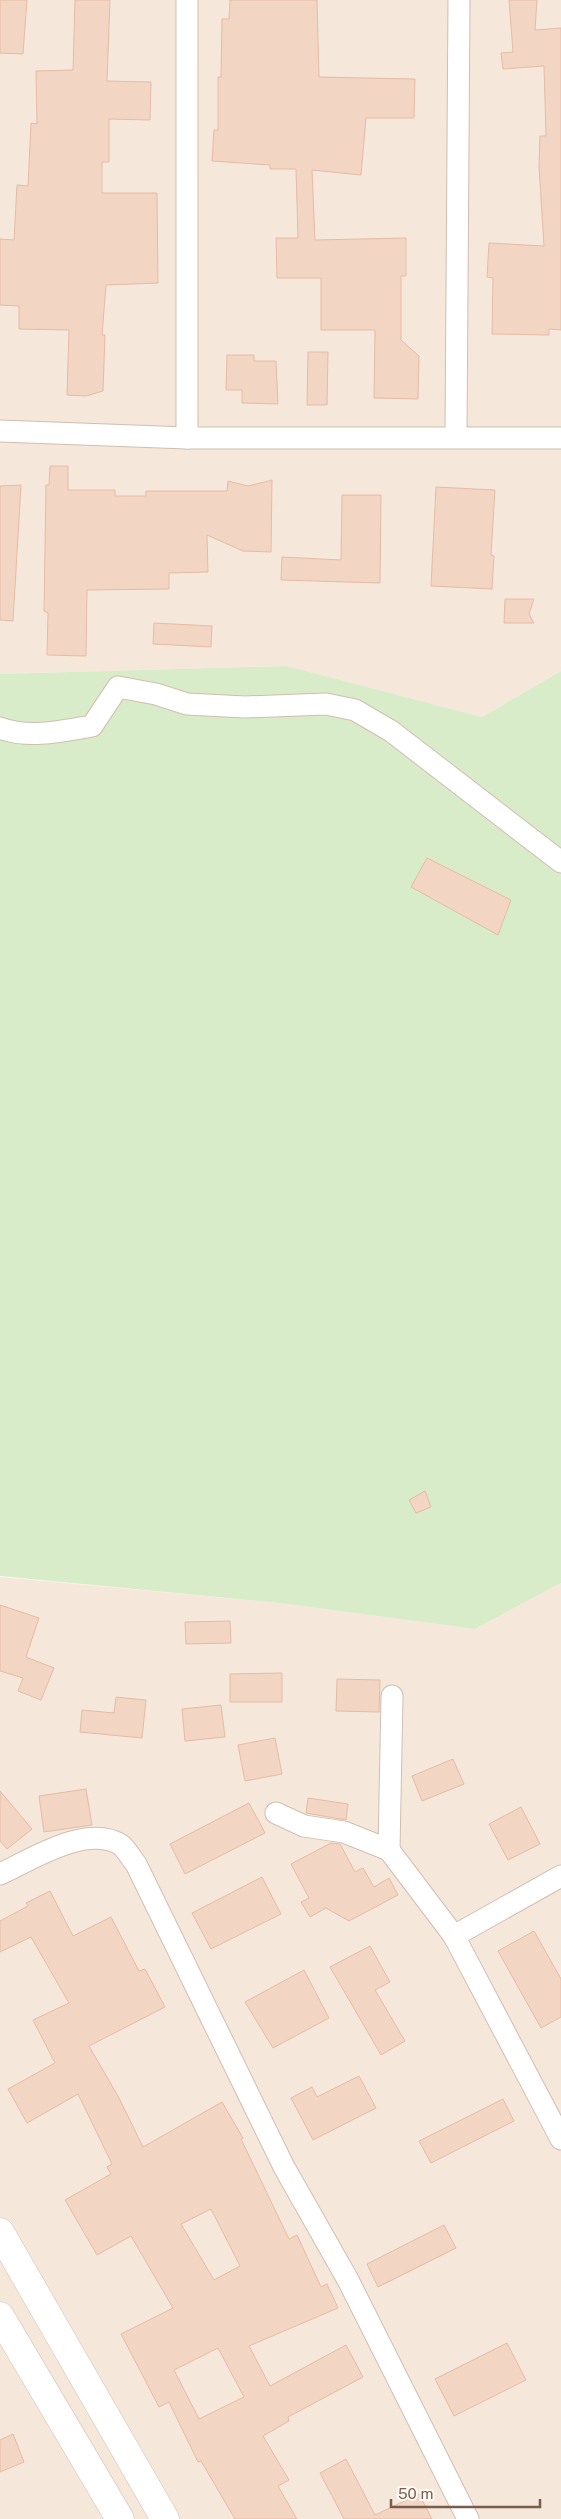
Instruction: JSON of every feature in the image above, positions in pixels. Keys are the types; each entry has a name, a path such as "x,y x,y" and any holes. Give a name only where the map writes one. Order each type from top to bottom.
{"street":[{"path":"187,0 187,438"},
{"path":"456,437 459,0"},
{"path":"0,432 187,438 561,438"},
{"path":"0,728 8,732 45,733 92,726 118,687 156,694 187,704 244,707 326,704 355,710 391,730 561,862"},
{"path":"389,1850 392,1696"},
{"path":"276,1813 304,1826 344,1832 389,1850 454,1936 561,2139"},
{"path":"0,1874 77,1839 101,1838 121,1846 136,1864 284,2166 348,2280 468,2519"},
{"path":"454,1936 561,1876"},
{"path":"0,2232 165,2519"},
{"path":"0,2316 120,2519"}],"shaded area":[{"path":"0,0 561,0 561,671 482,717 287,666 0,674"},
{"path":"0,1577 280,1603 475,1629 561,1583 561,2519 0,2519"}],"green space":[{"path":"287,666 482,717 561,671 561,1583 475,1629 280,1603 0,1576 0,674"}],"building":[{"path":"0,0 27,0 23,54 0,53"},
{"path":"75,0 110,0 107,81 151,82 150,120 109,119 109,162 102,162 102,193 157,193 158,283 106,285 102,335 105,335 103,391 86,396 67,395 69,330 19,329 19,306 0,305 0,239 14,240 17,185 28,186 31,123 37,124 36,71 73,70"},
{"path":"230,0 317,0 319,77 415,79 414,118 366,118 361,175 312,170 315,240 406,238 406,276 401,276 401,340 419,356 418,399 374,398 375,330 321,330 321,278 277,278 276,238 298,238 296,169 270,169 270,165 212,161 214,130 218,130 218,77 221,77 222,19 229,19"},
{"path":"509,0 537,0 535,30 561,28 561,330 549,329 549,335 492,334 493,278 487,277 489,243 544,246 539,166 540,136 546,136 544,66 503,69 501,53 513,52"},
{"path":"308,352 328,352 327,405 307,405"},
{"path":"227,355 254,355 254,361 276,361 278,404 242,403 242,390 226,390"},
{"path":"50,466 68,466 68,490 115,490 115,496 146,496 146,491 227,491 228,481 248,486 272,480 271,552 243,551 207,535 208,572 169,573 169,589 87,590 86,656 47,655 48,613 44,611 46,485 49,485"},
{"path":"21,485 13,621 0,620 0,486"},
{"path":"436,487 495,490 491,555 494,556 492,589 431,586"},
{"path":"342,495 381,495 380,583 281,580 282,557 341,560"},
{"path":"505,599 534,599 529,614 534,623 504,623"},
{"path":"154,623 212,626 211,647 153,644"},
{"path":"427,858 511,900 498,935 411,887"},
{"path":"425,1491 431,1507 416,1513 409,1500"},
{"path":"0,1605 39,1618 26,1657 54,1668 41,1700 18,1691 23,1678 0,1671"},
{"path":"230,1621 231,1643 186,1644 185,1622"},
{"path":"282,1673 282,1702 230,1702 230,1674"},
{"path":"337,1679 380,1680 379,1712 336,1711"},
{"path":"116,1697 146,1700 142,1738 80,1732 82,1710 114,1713"},
{"path":"221,1705 225,1737 185,1741 182,1709"},
{"path":"275,1738 282,1774 245,1781 238,1745"},
{"path":"453,1759 464,1784 422,1801 412,1776"},
{"path":"86,1789 92,1825 44,1832 39,1796"},
{"path":"0,1791 32,1829 7,1849 0,1841"},
{"path":"308,1798 348,1804 346,1820 306,1813"},
{"path":"249,1803 265,1833 185,1874 170,1844"},
{"path":"521,1807 540,1844 508,1860 489,1824"},
{"path":"331,1843 340,1844 355,1872 363,1868 374,1887 389,1878 398,1895 349,1921 326,1908 310,1917 301,1902 309,1898 291,1864"},
{"path":"262,1877 281,1914 211,1949 192,1913"},
{"path":"50,1891 73,1936 111,1917 139,1971 145,1969 165,2007 89,2046 119,2098 143,2147 222,2102 243,2138 241,2139 289,2239 297,2235 321,2287 327,2284 338,2308 249,2346 270,2386 346,2345 363,2377 288,2417 289,2421 263,2436 289,2480 278,2486 297,2519 235,2519 201,2461 198,2462 169,2402 159,2407 121,2334 173,2308 131,2236 97,2255 65,2200 111,2174 107,2167 112,2164 78,2094 27,2123 8,2089 55,2063 33,2020 69,2003 31,1937 0,1952 0,1921 28,1906 26,1903","holes":["211,2209 240,2266 214,2280 181,2224","218,2348 244,2397 199,2419 174,2370"]},
{"path":"534,1931 561,1979 561,2017 541,2028 498,1951"},
{"path":"370,1946 390,1982 375,1990 405,2041 381,2055 330,1967"},
{"path":"304,1970 329,2018 273,2048 245,2002"},
{"path":"359,2076 376,2108 313,2140 291,2098 312,2087 317,2097"},
{"path":"503,2099 514,2121 431,2163 419,2141"},
{"path":"444,2225 456,2248 378,2287 367,2264"},
{"path":"507,2343 526,2380 454,2416 435,2379"},
{"path":"13,2434 24,2462 0,2472 0,2440"},
{"path":"346,2459 375,2515 419,2494 432,2519 344,2519 320,2473"}]}
